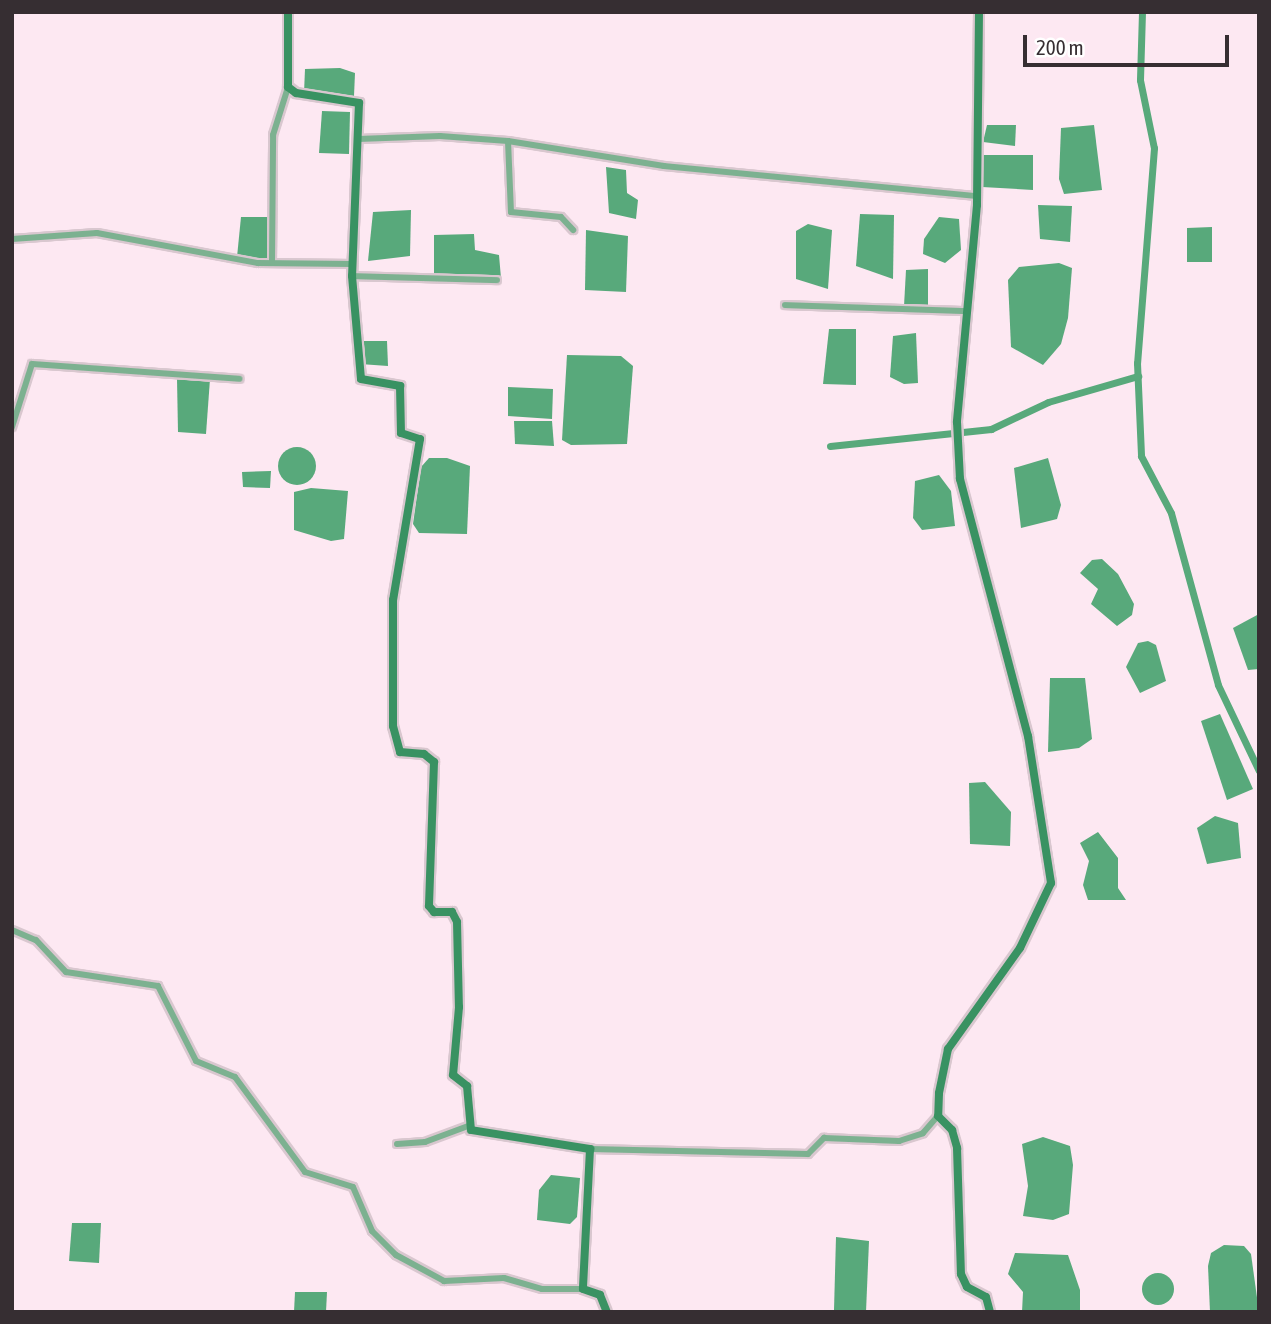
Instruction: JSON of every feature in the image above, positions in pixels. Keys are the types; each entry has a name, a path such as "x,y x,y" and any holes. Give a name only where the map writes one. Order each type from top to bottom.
{"main road":[{"path":"288,12 288,87 296,93 358,100 352,276 361,379 400,386 401,433 420,439 394,600 393,726 400,752 424,754 434,762 429,906 456,915 459,1007 453,1075 467,1086 468,1126 478,1132 515,1134 590,1149 583,1289 600,1295 607,1312"},
{"path":"979,12 977,196 957,444 969,516 1028,736 1051,883 1020,948 948,1049 938,1116 952,1130 957,1148 961,1274 967,1287 986,1297 990,1312"}],"street":[{"path":"272,262 274,135 288,87"},
{"path":"358,139 440,136 508,141 718,173 977,196"},
{"path":"508,141 511,212 568,219 573,230"},
{"path":"12,239 97,233 272,262 353,264"},
{"path":"352,276 497,280"},
{"path":"785,305 967,312"},
{"path":"12,427 32,364 239,379"},
{"path":"12,930 36,940 66,972 158,986 196,1061 235,1077 305,1172 353,1187 378,1241 396,1255 444,1281 504,1278 542,1289 583,1289"},
{"path":"590,1149 808,1154 824,1138 911,1137 923,1133 938,1116"},
{"path":"397,1144 425,1142 468,1126"}],"shaded area":[{"path":"340,68 355,73 354,96 304,93 305,69"},
{"path":"322,111 350,112 349,154 319,153"},
{"path":"987,125 1016,125 1015,146 983,142"},
{"path":"1094,125 1102,190 1064,194 1059,179 1061,128"},
{"path":"983,155 1033,155 1033,190 982,187"},
{"path":"606,167 626,170 627,193 638,200 636,219 609,213"},
{"path":"1038,205 1072,206 1070,242 1040,239"},
{"path":"411,210 410,256 368,261 373,212"},
{"path":"860,214 894,215 893,279 856,266"},
{"path":"241,217 272,217 271,261 237,257"},
{"path":"939,217 959,219 961,250 945,263 923,254 924,239"},
{"path":"808,224 832,230 828,289 796,279 796,231"},
{"path":"1212,227 1212,262 1187,262 1187,228"},
{"path":"586,230 628,236 626,292 585,290"},
{"path":"474,234 475,250 499,255 501,278 434,276 434,235"},
{"path":"1059,263 1072,268 1068,318 1061,344 1043,365 1011,347 1008,280 1019,267"},
{"path":"928,269 928,307 904,306 906,270"},
{"path":"829,329 856,329 856,385 823,384"},
{"path":"916,333 918,383 904,384 890,377 893,336"},
{"path":"361,341 387,341 388,366 360,364"},
{"path":"567,355 621,356 633,366 627,444 571,445 562,440"},
{"path":"177,379 210,379 206,434 178,432"},
{"path":"508,387 553,389 552,419 508,416"},
{"path":"514,421 552,421 554,446 515,444"},
{"path":"297,447 310,453 316,466 310,479 297,485 284,479 278,466 284,453"},
{"path":"429,458 447,458 470,466 467,534 419,533 413,524 421,467"},
{"path":"1048,458 1061,505 1057,519 1021,528 1014,468"},
{"path":"271,471 270,488 243,487 242,472"},
{"path":"939,475 951,491 955,526 922,530 913,518 915,481"},
{"path":"311,488 348,491 344,539 331,541 294,530 294,492"},
{"path":"1102,559 1118,574 1134,604 1132,615 1117,626 1091,604 1098,589 1080,573 1092,560"},
{"path":"1259,614 1259,669 1248,670 1233,628"},
{"path":"1148,641 1156,645 1166,681 1140,693 1126,667 1138,643"},
{"path":"1050,678 1085,678 1092,739 1079,748 1048,752"},
{"path":"1220,714 1253,789 1227,800 1201,721"},
{"path":"985,782 1011,812 1010,846 970,844 969,783"},
{"path":"1215,816 1238,823 1241,858 1207,864 1197,828"},
{"path":"1098,832 1118,858 1118,888 1126,900 1088,900 1083,885 1089,861 1080,843"},
{"path":"1043,1137 1070,1146 1073,1165 1069,1214 1053,1220 1023,1216 1028,1186 1022,1144"},
{"path":"551,1175 580,1178 577,1217 570,1224 537,1220 539,1190"},
{"path":"72,1223 101,1223 99,1263 69,1261"},
{"path":"836,1237 869,1241 866,1312 834,1310"},
{"path":"1224,1245 1244,1246 1251,1254 1259,1312 1210,1312 1208,1266 1211,1253"},
{"path":"1015,1253 1068,1255 1080,1290 1080,1312 1022,1312 1023,1292 1008,1274"},
{"path":"1158,1273 1169,1278 1174,1289 1169,1300 1158,1305 1147,1300 1142,1289 1147,1278"},
{"path":"295,1292 327,1292 326,1312 294,1312"}],"waterway":[{"path":"1142,12 1140,80 1154,148 1137,363 1141,456 1171,513 1218,685 1259,771"},
{"path":"830,446 991,429 1048,402 1138,376"}]}
